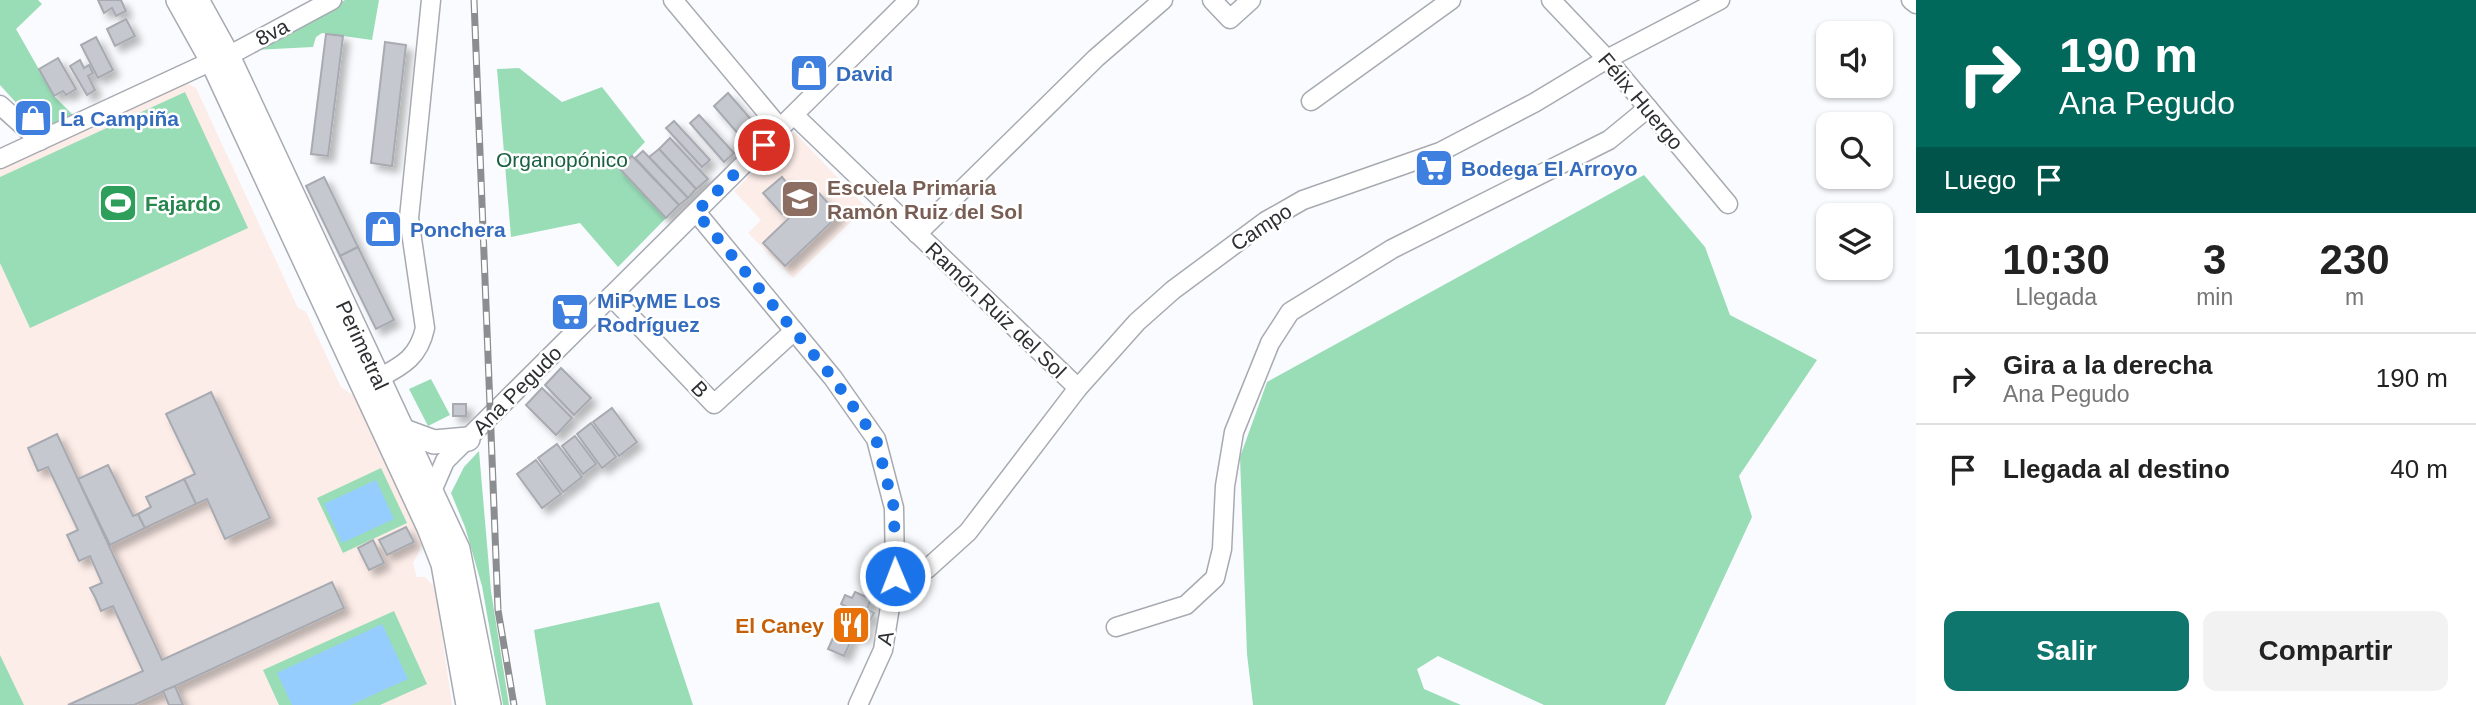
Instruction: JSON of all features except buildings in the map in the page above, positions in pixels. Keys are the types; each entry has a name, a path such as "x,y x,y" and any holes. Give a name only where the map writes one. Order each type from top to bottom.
{"main road":[{"name":"Perimetral","path":"178,0 220,59 379,378 398,440 443,564 468,705"},
{"name":"Perimetral","path":"197,0 220,59 398,440 420,466 458,549 489,705"},
{"path":"398,440 434,442 468,439"},
{"path":"429,528 432,491"}],"street":[{"path":"379,378 405,365 422,343 425,328 409,218 431,0"},
{"path":"673,0 780,128"},
{"name":"Ana Pegudo","path":"432,491 445,461 909,0"},
{"path":"917,234 1096,58 1163,0"},
{"path":"1212,0 1230,19 1251,0"},
{"path":"1311,102 1451,0"},
{"name":"Félix Huergo","path":"1551,0 1648,107 1728,204"},
{"name":"Campo","path":"895,576 927,569 968,532 1078,388 1138,322 1173,290 1266,221 1303,200 1440,152 1534,103 1606,59 1720,0"},
{"path":"1911,0 1916,4"},
{"name":"8va","path":"0,159 220,59 326,1"},
{"path":"0,105 40,141"},
{"path":"1116,627 1186,605 1215,578 1222,549 1225,486 1234,432 1270,343 1290,312 1392,249 1609,140 1648,107"},
{"name":"Ramón Ruiz del Sol","path":"794,115 1078,388"},
{"name":"A","path":"696,212 833,378 876,439 894,508 895,576 883,650 858,705"},
{"name":"B","path":"611,296 714,404 794,331"},
{"path":"420,466 445,461"}],"shaded area":[{"path":"181,80 196,88 298,308 306,312 341,387 357,398 424,542 413,563 417,577 425,577 435,587 452,705 0,705 0,164"},
{"name":"Escuela Primaria Ramón Ruiz del Sol","path":"794,132 866,207 793,278 748,233 761,220 734,191"}],"green space":[{"path":"0,0 38,0 42,4 16,29 54,96 73,115 58,123 38,127 0,85"},
{"path":"345,0 379,0 372,40 322,33 316,37 313,47 254,50"},
{"name":"Organopónico","path":"519,68 562,102 602,87 645,142 619,169 666,218 618,267 580,223 511,237 497,69"},
{"name":"Fajardo","path":"185,92 248,228 30,328 0,263 0,177"},
{"path":"1644,175 1705,247 1730,315 1817,360 1739,476 1752,517 1665,705 1544,705 1438,656 1417,669 1424,689 1461,705 1253,705 1247,654 1240,457 1267,382"},
{"path":"431,379 450,415 428,426 409,389"},
{"path":"479,451 491,591 509,705 503,705 482,586 465,527 451,493 464,467"},
{"path":"381,468 407,523 343,553 317,498"},
{"path":"659,602 693,705 546,705 534,630"},
{"path":"394,611 427,684 380,705 279,705 263,670"},
{"path":"0,655 24,705 0,705"}],"water":[{"path":"376,480 394,519 342,543 324,504"},
{"path":"382,624 408,679 351,705 292,705 277,673"}],"railway":[{"path":"474,0 498,610 514,705"}],"place":[{"name":"David","path":"809,73"},
{"name":"La Campiña","path":"33,118"},
{"name":"Bodega El Arroyo","path":"1434,168"},
{"name":"Escuela Primaria Ramón Ruiz del Sol","path":"800,199"},
{"name":"Fajardo","path":"118,203"},
{"name":"Ponchera","path":"383,229"},
{"name":"MiPyME Los Rodríguez","path":"570,312"},
{"name":"El Caney","path":"851,625"}],"route":[{"path":"764,145 696,212 833,378 876,439 894,508 895,576"}]}
